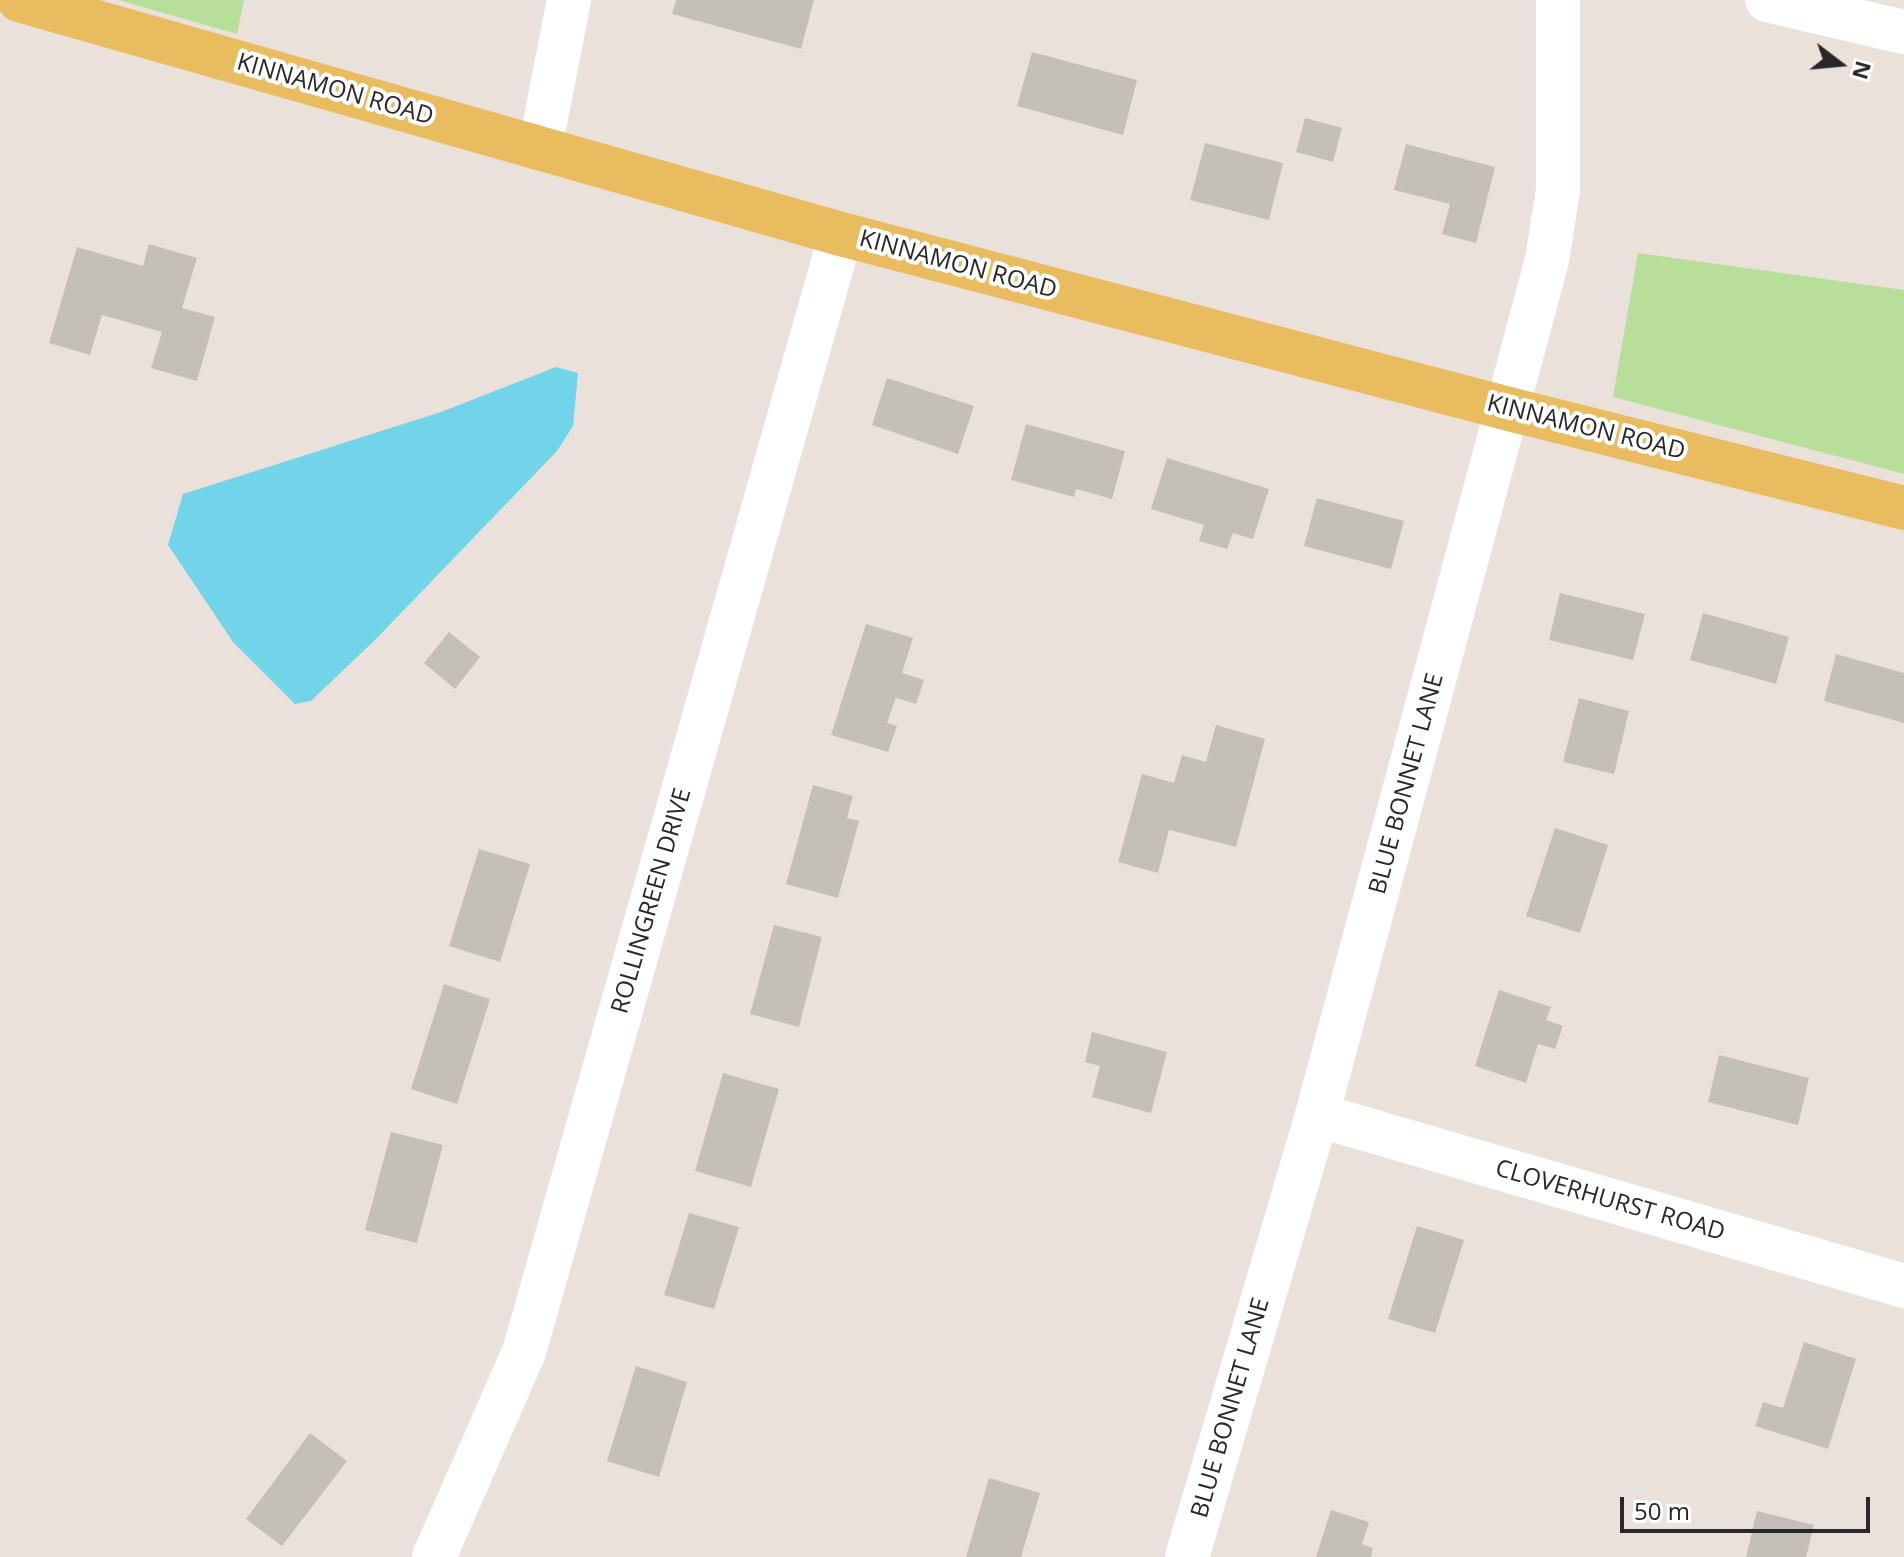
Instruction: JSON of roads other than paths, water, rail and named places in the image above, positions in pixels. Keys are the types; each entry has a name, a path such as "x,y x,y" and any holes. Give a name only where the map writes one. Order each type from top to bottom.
{"main road":[{"name":"KINNAMON ROAD","path":"19,0 841,234 1509,409 1904,508"}],"street":[{"path":"540,148 569,0"},
{"name":"BLUE BONNET LANE","path":"1187,1557 1317,1115 1547,260 1558,190 1558,0"},
{"path":"1767,0 1904,32"},
{"name":"ROLLINGREEN DRIVE","path":"434,1557 524,1352 841,234"},
{"name":"CLOVERHURST ROAD","path":"1317,1115 1904,1286"}],"water":[{"path":"556,367 578,373 573,426 557,451 376,639 311,701 295,704 233,642 168,545 183,494 441,412"}]}
